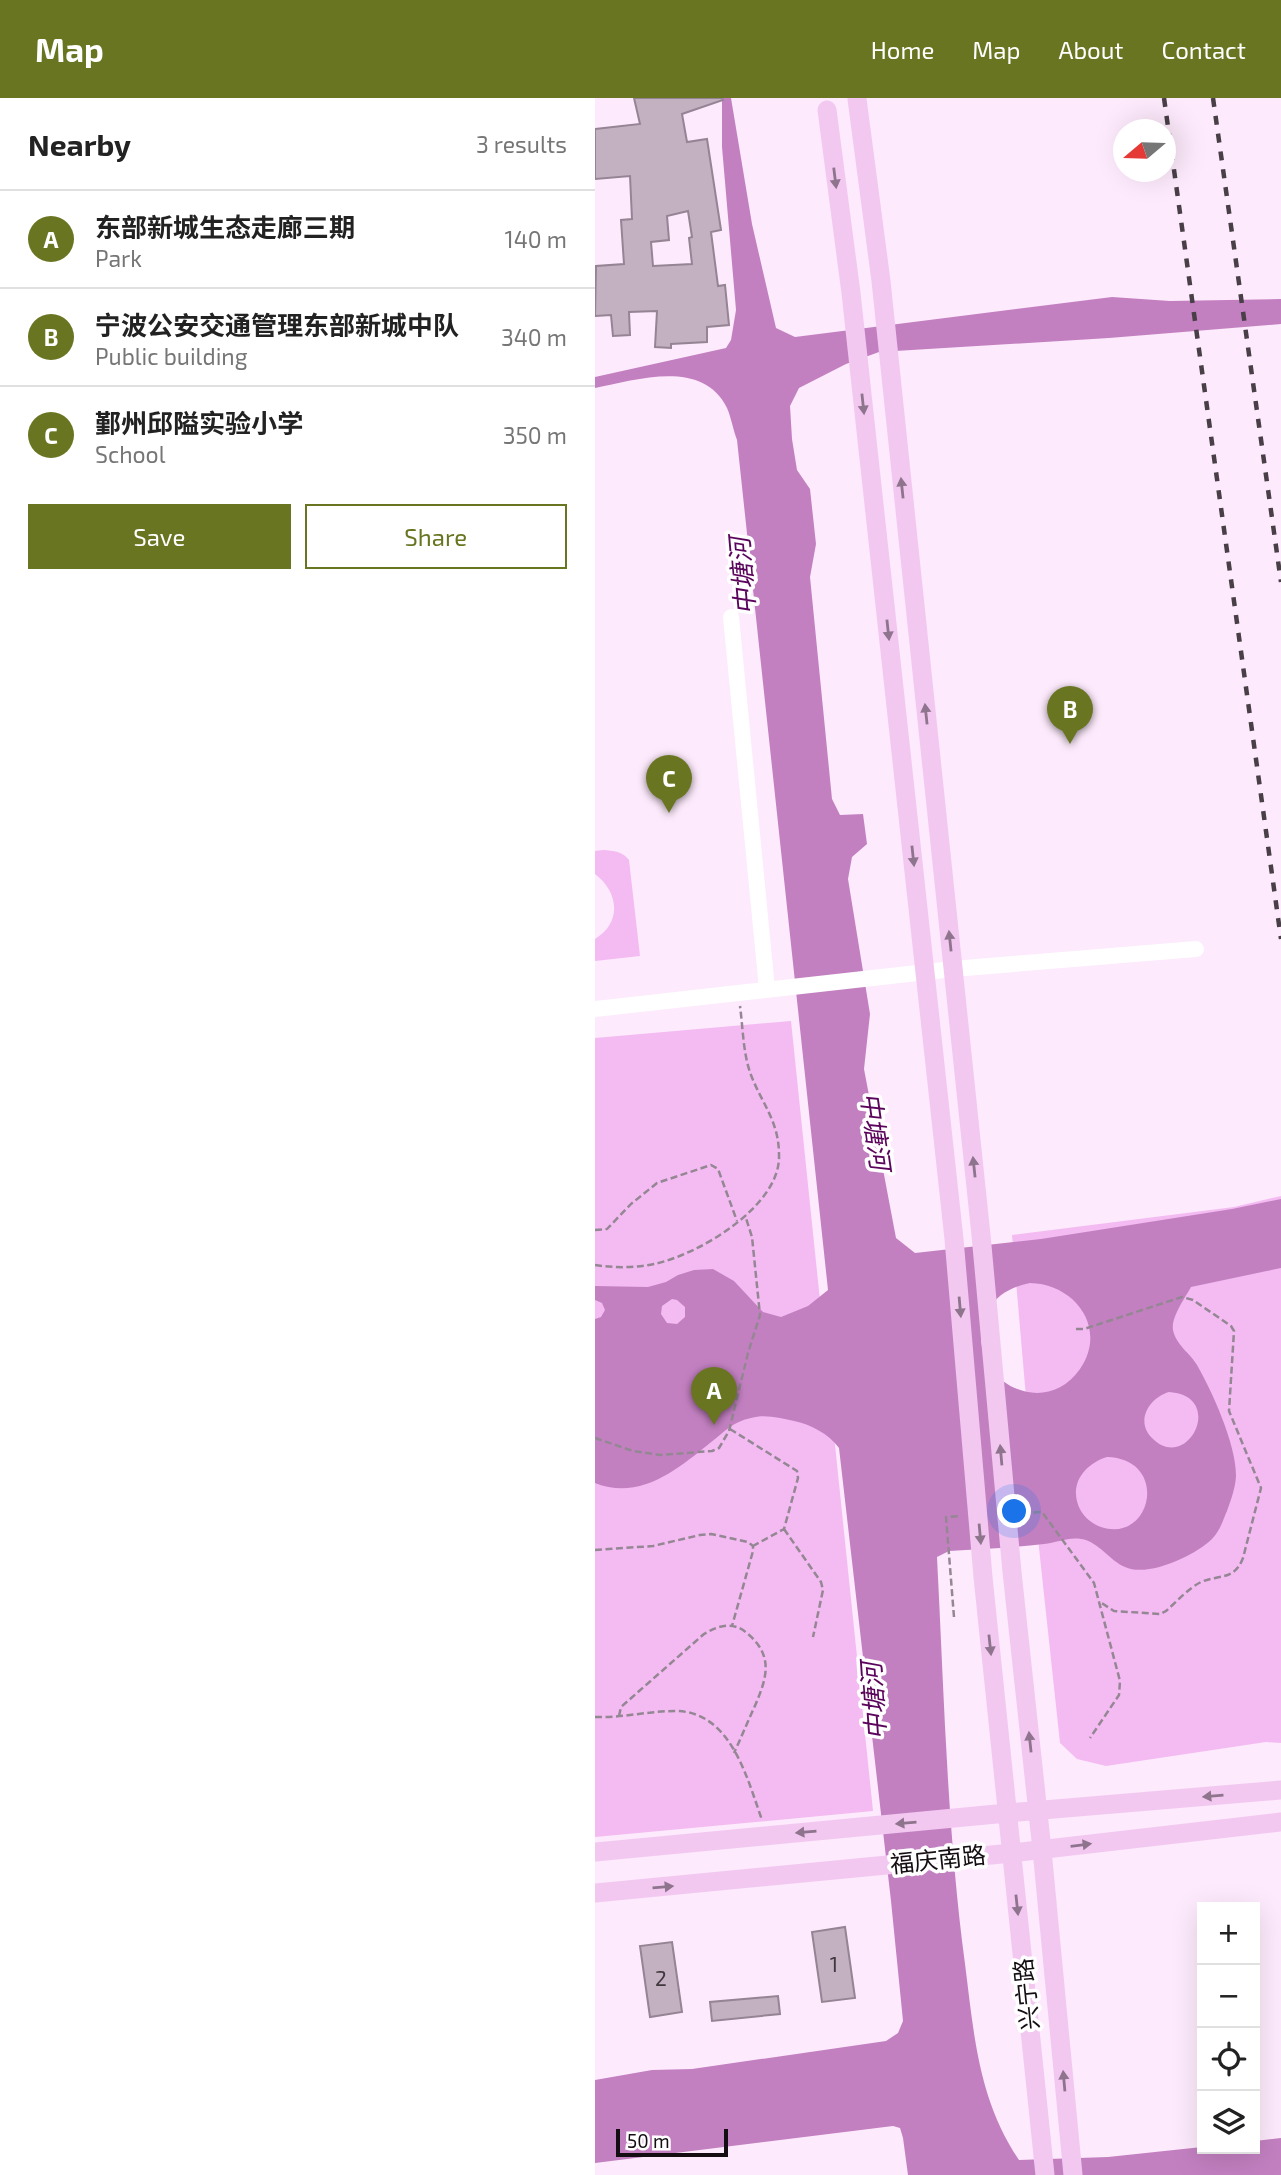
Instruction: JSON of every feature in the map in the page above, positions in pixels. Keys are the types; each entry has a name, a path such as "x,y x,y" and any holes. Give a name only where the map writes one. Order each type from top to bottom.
{"main road":[{"path":"857,99 881,281 981,1235 1073,2175"},
{"name":"兴宁路","path":"827,110 854,320 954,1240 983,1577 1045,2175"},
{"name":"福庆南路","path":"595,1852 1281,1790"},
{"name":"福庆南路","path":"595,1893 1042,1850 1281,1822"}],"street":[{"path":"731,617 769,989"},
{"path":"595,1009 953,968 1196,949"}],"path":[{"path":"595,1265 622,1268 654,1264 698,1248 737,1221 762,1199 773,1184 780,1158 779,1143 772,1118 750,1073 738,992"},
{"path":"595,1230 607,1229 631,1204 657,1183 711,1165 718,1169 737,1221"},
{"path":"595,1438 633,1451 660,1455 712,1451 719,1448 730,1429 760,1315 752,1237 744,1215"},
{"path":"1076,1329 1084,1329 1182,1297 1189,1298 1231,1325 1234,1331 1229,1411 1261,1488 1243,1559 1231,1575 1200,1582 1160,1614 1114,1611 1100,1602"},
{"path":"730,1429 797,1471 798,1478 784,1530 753,1546 732,1626"},
{"path":"784,1530 821,1582 823,1590 813,1637"},
{"path":"595,1550 653,1546 711,1534 748,1542 753,1546"},
{"path":"1066,1546 1094,1584 1119,1681 1119,1695 1090,1738"},
{"path":"950,1564 954,1617"},
{"path":"619,1716 621,1707 703,1634 726,1625 743,1629 755,1640 763,1653 766,1668 764,1683 734,1753"},
{"path":"595,1717 676,1711 708,1719 717,1727 744,1771 768,1836"}],"shaded area":[{"path":"595,851 621,853 629,860 640,956 595,961 595,939 610,925 614,907 609,890 595,874"},
{"path":"791,1021 873,1811 595,1837 595,1038"},
{"path":"1281,1196 1281,1743 1266,1742 1106,1766 1077,1759 1060,1743 1039,1548 1012,1235 1234,1207"}],"water":[{"name":"中塘河","path":"722,98 731,98 752,224 776,328 795,337 1112,297 1170,301 1281,299 1281,324 879,352 846,364 799,388 790,406 797,470 810,489 816,544 810,577 832,799 840,815 863,814 867,844 852,857 848,879 870,1014 864,1069 896,1238 915,1253 1041,1239 1281,1199 1281,1268 1191,1287 1174,1319 1173,1330 1177,1340 1197,1365 1216,1403 1228,1433 1235,1462 1236,1479 1232,1498 1212,1539 1184,1558 1146,1570 1125,1567 1093,1543 1076,1539 949,1551 937,1557 954,1862 971,2016 986,2090 1005,2137 1019,2160 1108,2157 1197,2148 1197,2154 1260,2154 1260,2140 1281,2138 1281,2175 908,2175 900,2128 893,2126 595,2163 595,2080 652,2070 692,2069 886,2041 898,2033 903,2021 839,1448 819,1430 800,1422 767,1416 756,1417 734,1424 684,1463 657,1480 627,1488 611,1488 595,1483 595,1319 601,1317 605,1310 602,1303 595,1300 595,1286 648,1287 694,1270 713,1269 734,1281 763,1312 781,1317 808,1306 828,1290 737,440 727,408 716,392 702,383 667,376 595,388 595,377 726,348 731,340 736,310 722,147","holes":["1030,1283 1046,1285 1073,1300 1088,1324 1090,1338 1088,1354 1080,1369 1064,1385 1045,1392 1026,1392 1008,1384 993,1371 984,1354 981,1334 988,1311 1000,1296","672,1299 685,1307 685,1317 677,1324 667,1323 661,1314 662,1306","1169,1392 1186,1397 1196,1406 1198,1418 1195,1430 1188,1440 1178,1447 1165,1447 1152,1438 1145,1424 1150,1405","1107,1457 1127,1461 1140,1471 1146,1485 1147,1499 1142,1513 1132,1524 1118,1529 1101,1527 1089,1520 1077,1502 1080,1477 1091,1465"]}],"building":[{"path":"634,98 723,100 682,114 687,142 707,139 721,230 711,232 718,286 725,285 729,325 707,327 707,342 671,344 671,348 655,347 657,311 629,312 630,335 613,336 611,315 595,316 596,266 624,264 621,220 632,219 630,176 595,179 595,129 640,124","holes":["688,211 692,237 689,238 692,264 653,266 651,242 669,240 667,216"]},
{"path":"845,1927 855,1998 822,2002 812,1932"},
{"path":"672,1942 682,2012 650,2017 640,1946"},
{"path":"778,1996 780,2014 712,2021 710,2002"}],"railway":[{"path":"1164,98 1281,939"},
{"path":"1213,98 1281,582"}],"place":[{"name":"宁波公安交通管理东部新城中队","path":"1070,744"},
{"name":"鄞州邱隘实验小学","path":"669,813"},
{"name":"东部新城生态走廊三期","path":"714,1425"}]}
